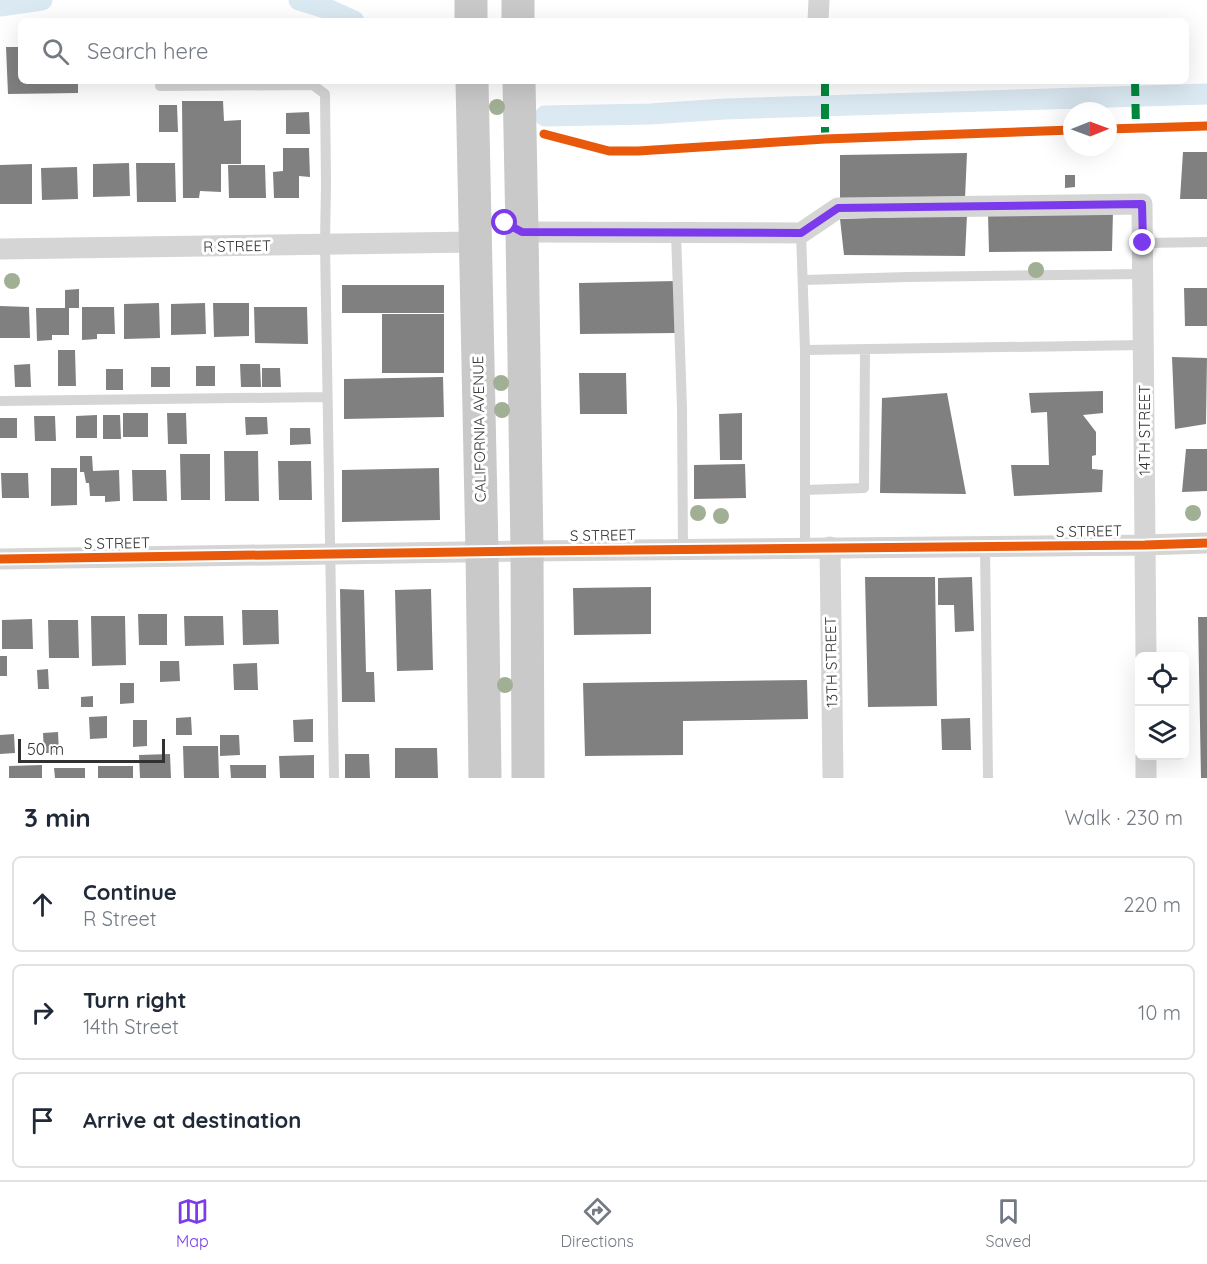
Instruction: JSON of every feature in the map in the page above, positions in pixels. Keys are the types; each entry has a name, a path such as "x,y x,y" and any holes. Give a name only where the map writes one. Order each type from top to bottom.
{"main road":[{"path":"471,0 471,18"},
{"path":"518,0 518,18"},
{"name":"CALIFORNIA AVENUE","path":"472,84 482,552 484,778"},
{"path":"519,84 527,551 528,778"},
{"path":"473,133 488,143 493,162 496,202 505,223 522,232"},
{"path":"475,242 491,248 501,257 505,305 524,346"}],"street":[{"path":"818,18 819,0"},
{"name":"14TH STREET","path":"801,233 838,208 1142,204 1146,652"},
{"path":"522,232 801,233"},
{"name":"R STREET","path":"0,249 475,242"},
{"name":"S STREET","path":"0,559 1207,543"},
{"name":"13TH STREET","path":"830,547 833,778"},
{"path":"1146,760 1146,778"}],"lane":[{"path":"160,86 313,85 325,94 327,398 334,778"},
{"path":"676,233 682,408 683,549"},
{"path":"801,233 805,350 805,547"},
{"path":"1143,243 1207,242"},
{"path":"803,280 1143,274"},
{"path":"805,350 1144,345"},
{"path":"805,490 864,488 865,349"},
{"path":"0,402 327,398"},
{"path":"985,547 988,778"}],"building":[{"path":"6,47 18,47 18,84 78,84 78,93 8,94"},
{"path":"182,101 223,101 224,121 241,120 241,164 221,164 221,192 200,191 199,198 183,198"},
{"path":"159,105 177,105 178,132 159,132"},
{"path":"309,112 310,134 286,134 286,113"},
{"path":"283,148 309,148 310,177 299,176 299,198 274,198 273,172 283,171"},
{"path":"1183,152 1207,152 1207,199 1180,199"},
{"path":"967,153 965,199 840,198 840,155"},
{"path":"129,163 130,196 93,197 93,164"},
{"path":"136,163 175,163 176,202 137,202"},
{"path":"32,164 32,204 0,204 0,165"},
{"path":"228,165 265,165 266,198 229,198"},
{"path":"77,167 78,199 42,200 41,168"},
{"path":"1065,175 1075,175 1075,187 1065,188"},
{"path":"1113,211 1112,251 989,252 988,214"},
{"path":"967,215 965,256 844,255 840,219"},
{"path":"676,281 677,333 580,334 579,283"},
{"path":"342,285 444,285 444,313 342,313"},
{"path":"1184,288 1207,288 1207,326 1185,326"},
{"path":"79,289 79,308 69,308 69,335 52,335 52,340 37,341 36,308 65,308 65,290"},
{"path":"159,303 160,338 124,339 124,304"},
{"path":"205,303 206,334 171,335 171,304"},
{"path":"213,303 249,303 249,336 214,337"},
{"path":"0,306 29,307 30,338 0,338"},
{"path":"82,307 114,307 115,334 97,334 97,339 82,340"},
{"path":"254,307 307,307 308,344 255,343"},
{"path":"382,314 444,314 444,373 382,373"},
{"path":"58,350 75,350 76,386 58,386"},
{"path":"1172,357 1207,358 1206,424 1175,429"},
{"path":"30,364 31,387 15,387 14,365"},
{"path":"240,364 260,364 261,387 241,387"},
{"path":"196,366 215,366 215,386 196,386"},
{"path":"151,367 170,367 170,387 151,387"},
{"path":"262,368 280,368 281,387 262,387"},
{"path":"106,369 123,369 123,390 106,390"},
{"path":"579,373 626,373 627,414 580,414"},
{"path":"443,377 444,417 344,419 344,379"},
{"path":"1103,391 1103,413 1083,415 1096,432 1096,455 1092,456 1092,469 1103,470 1102,492 1014,496 1011,465 1049,465 1047,412 1031,413 1029,393"},
{"path":"947,393 966,494 880,493 882,398"},
{"path":"123,413 148,413 148,437 123,437"},
{"path":"167,413 186,413 187,444 168,444"},
{"path":"742,413 742,460 720,460 719,414"},
{"path":"97,415 97,438 76,438 76,416"},
{"path":"103,415 120,415 121,439 103,439"},
{"path":"34,416 55,416 56,441 35,441"},
{"path":"245,417 267,417 268,434 246,435"},
{"path":"0,418 17,418 17,438 0,438"},
{"path":"290,428 310,428 311,444 290,445"},
{"path":"1186,449 1207,449 1207,491 1182,492"},
{"path":"224,451 258,451 259,501 225,501"},
{"path":"180,454 210,454 210,500 181,500"},
{"path":"80,456 92,456 93,471 119,470 120,501 105,502 105,496 90,496 89,483 86,483 84,472 80,472"},
{"path":"278,461 311,461 312,500 279,500"},
{"path":"745,464 746,498 694,499 694,465"},
{"path":"51,468 77,468 77,505 51,506"},
{"path":"439,468 440,520 342,522 342,470"},
{"path":"132,470 166,470 167,501 133,501"},
{"path":"1,473 28,473 29,498 2,498"},
{"path":"865,577 935,577 937,706 868,707"},
{"path":"972,577 974,631 955,632 954,605 938,605 938,578"},
{"path":"651,587 651,634 574,635 573,588"},
{"path":"340,589 364,590 366,672 374,672 375,702 342,702"},
{"path":"431,589 433,670 397,671 395,590"},
{"path":"242,610 278,610 279,644 243,645"},
{"path":"138,614 167,614 167,645 139,645"},
{"path":"91,616 125,616 126,665 92,666"},
{"path":"184,616 223,616 224,645 185,646"},
{"path":"1198,617 1207,617 1207,778 1201,778"},
{"path":"32,619 33,649 2,649 2,620"},
{"path":"48,620 78,620 79,658 49,658"},
{"path":"0,656 7,656 7,676 0,676"},
{"path":"160,661 179,661 180,681 160,682"},
{"path":"257,663 258,690 234,690 233,664"},
{"path":"48,669 49,689 38,689 37,670"},
{"path":"807,680 808,719 683,721 683,755 585,756 583,683"},
{"path":"120,683 134,683 134,703 120,704"},
{"path":"93,696 93,707 81,707 81,697"},
{"path":"107,716 107,738 90,739 89,717"},
{"path":"191,717 192,735 176,735 176,718"},
{"path":"970,718 971,750 942,750 941,719"},
{"path":"313,719 313,742 294,742 293,720"},
{"path":"133,720 147,720 147,746 133,747"},
{"path":"58,732 59,753 44,753 43,733"},
{"path":"14,734 15,753 0,754 0,735"},
{"path":"220,735 239,735 240,755 220,756"},
{"path":"183,746 218,746 219,778 184,778"},
{"path":"395,748 437,748 438,778 395,778"},
{"path":"170,754 171,778 140,778 139,755"},
{"path":"345,754 369,754 370,778 345,778"},
{"path":"314,755 314,778 280,778 279,756"},
{"path":"42,765 42,778 9,778 9,766"},
{"path":"230,765 266,765 266,778 231,778"},
{"path":"98,766 133,766 133,778 98,778"},
{"path":"54,768 85,768 85,778 55,778"}],"waterway":[{"path":"0,6 42,0"},
{"path":"299,0 347,18"},
{"path":"545,116 1207,94"}],"marked path":[{"path":"825,84 825,139"},
{"path":"1135,84 1136,128"}],"cycle path":[{"path":"1117,129 1207,126"},
{"path":"544,134 609,151 638,151 825,139 1063,130"},
{"path":"0,559 1207,543"}],"route":[{"path":"505,223 522,232 801,233 838,208 1142,204 1143,243"}]}
